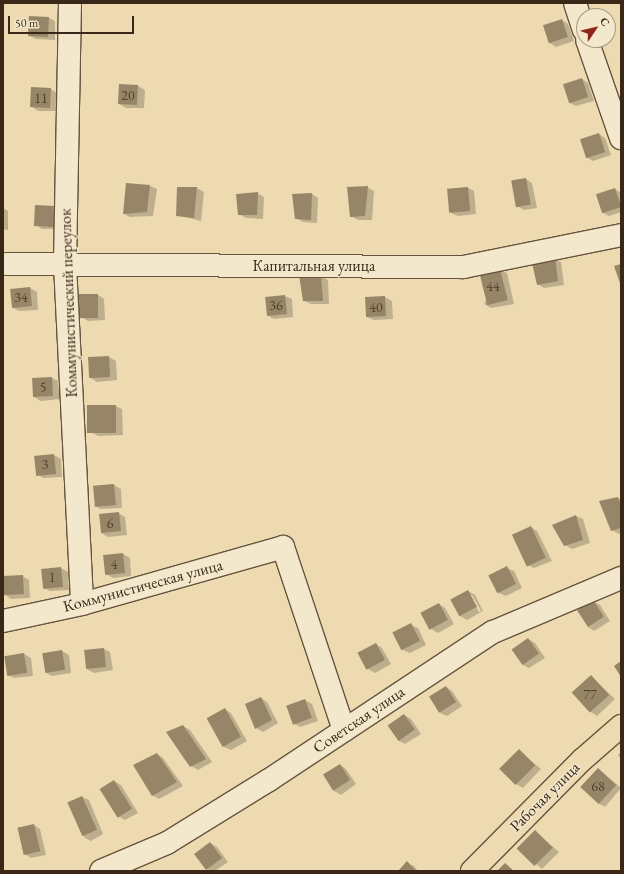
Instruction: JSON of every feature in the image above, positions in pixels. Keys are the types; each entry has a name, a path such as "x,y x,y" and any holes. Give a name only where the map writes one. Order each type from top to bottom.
{"main road":[{"name":"Рабочая улица","path":"472,871 582,760 621,726"}],"street":[{"name":"Коммунистический переулок","path":"70,3 65,265 82,604"},
{"path":"590,48 621,138"},
{"name":"Капитальная улица","path":"3,264 463,267 621,234"},
{"name":"Коммунистическая улица","path":"3,621 82,604 283,548 344,730"},
{"name":"Советская улица","path":"101,871 167,843 344,730 493,632 621,578"}],"building":[{"path":"29,16 49,17 48,37 28,36"},
{"path":"562,19 568,37 549,43 543,25"},
{"path":"582,78 588,97 569,103 563,84"},
{"path":"119,84 138,85 137,105 118,104"},
{"path":"31,87 51,88 50,108 30,107"},
{"path":"599,133 605,152 586,158 580,139"},
{"path":"526,178 531,205 516,207 511,181"},
{"path":"126,183 150,185 147,212 123,214"},
{"path":"368,186 365,216 350,217 347,187"},
{"path":"177,187 197,187 194,218 176,216"},
{"path":"468,187 470,211 449,213 447,189"},
{"path":"615,188 621,207 602,213 596,194"},
{"path":"258,192 257,215 238,215 236,194"},
{"path":"312,193 311,220 295,219 292,194"},
{"path":"35,205 55,206 54,227 34,226"},
{"path":"555,257 558,281 537,285 532,263"},
{"path":"621,264 621,286 614,266"},
{"path":"500,269 508,300 487,305 480,274"},
{"path":"299,275 321,275 323,301 303,301"},
{"path":"30,287 32,306 12,308 10,289"},
{"path":"79,294 98,294 98,318 79,318"},
{"path":"285,295 287,314 267,316 265,297"},
{"path":"385,296 386,316 366,317 365,297"},
{"path":"109,356 110,377 89,378 88,357"},
{"path":"52,377 53,396 33,397 32,378"},
{"path":"87,405 116,405 116,433 87,433"},
{"path":"54,454 56,474 36,476 34,456"},
{"path":"114,484 116,505 95,507 93,486"},
{"path":"618,497 621,505 621,528 611,531 599,501"},
{"path":"119,512 121,531 101,533 99,514"},
{"path":"576,515 583,540 564,546 552,525"},
{"path":"531,526 546,558 527,567 512,535"},
{"path":"123,553 125,573 105,575 103,555"},
{"path":"507,566 516,584 497,593 488,576"},
{"path":"61,567 63,587 43,589 41,569"},
{"path":"23,575 24,594 4,595 3,576"},
{"path":"468,590 477,607 459,616 450,599"},
{"path":"593,600 604,617 588,627 577,610"},
{"path":"439,603 448,620 429,630 420,613"},
{"path":"411,623 420,641 401,650 392,633"},
{"path":"528,638 539,654 523,665 512,649"},
{"path":"376,643 385,660 366,670 357,653"},
{"path":"104,648 106,667 86,669 84,650"},
{"path":"62,650 65,670 45,673 42,653"},
{"path":"24,653 27,673 7,676 4,656"},
{"path":"621,661 621,677 614,666"},
{"path":"591,675 609,695 590,712 572,692"},
{"path":"446,686 456,702 439,713 429,697"},
{"path":"261,697 272,720 255,729 245,704"},
{"path":"305,699 312,718 293,725 286,706"},
{"path":"225,708 241,737 223,747 207,718"},
{"path":"404,714 415,730 399,741 388,725"},
{"path":"183,725 206,759 190,767 166,732"},
{"path":"519,749 535,765 515,785 499,769"},
{"path":"157,753 177,782 152,796 133,765"},
{"path":"340,764 350,780 333,791 323,775"},
{"path":"598,768 616,785 599,804 580,787"},
{"path":"114,780 132,809 118,818 100,789"},
{"path":"82,796 97,830 82,836 67,803"},
{"path":"34,824 40,851 24,855 17,828"},
{"path":"535,830 553,848 534,866 517,848"},
{"path":"210,842 222,858 206,870 194,854"},
{"path":"407,861 416,871 398,871"},
{"path":"505,863 514,871 497,871"}]}
